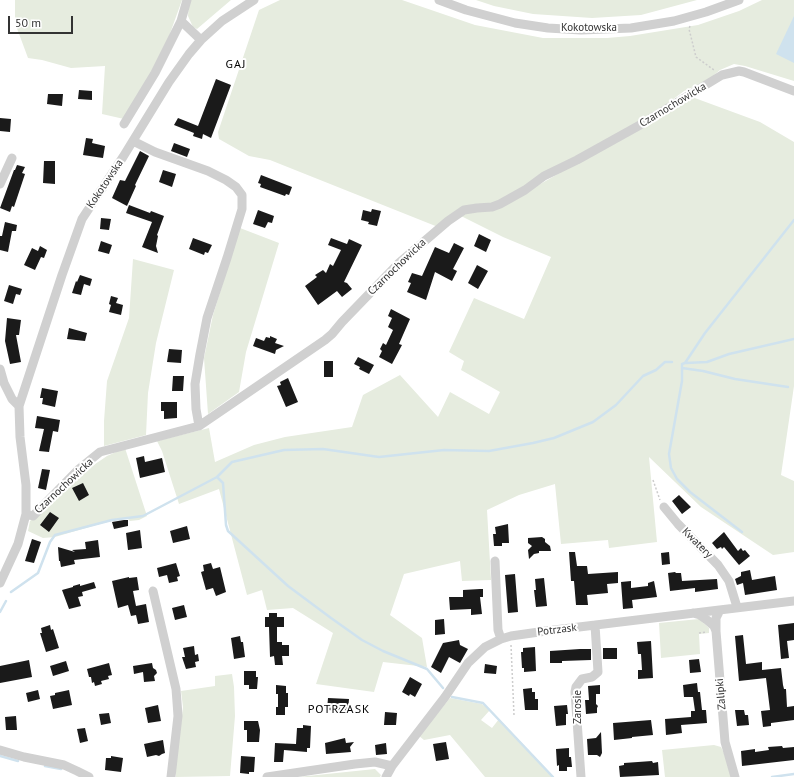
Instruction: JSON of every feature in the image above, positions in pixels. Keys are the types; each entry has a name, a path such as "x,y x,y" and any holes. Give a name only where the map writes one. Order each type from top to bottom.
{"street":[{"path":"124,124 155,73 181,21 187,0"},
{"name":"Kokotowska","path":"19,406 82,219 179,67 201,40 222,21 254,0"},
{"name":"Kokotowska","path":"439,0 466,10 515,23 548,28 581,30 631,28 659,24 706,12 740,0"},
{"path":"181,21 201,40"},
{"name":"Czarnochowicka","path":"26,514 33,516 79,469 100,452 199,426 332,334 399,264 448,221 464,210 492,207 500,204 525,190 544,176 577,160 640,125 718,77 739,71 794,91"},
{"path":"133,141 155,152 208,171 236,187 242,195 242,209 207,318 200,354 195,384 196,409 199,426"},
{"path":"0,184 12,158"},
{"path":"0,369 4,383 12,399 19,406 20,437 26,485 26,514 18,544 0,583"},
{"name":"Kwatery","path":"664,507 678,524 718,565 729,581 737,607"},
{"path":"494,561 498,630 501,639"},
{"path":"153,591 176,689 178,709 171,777"},
{"name":"Potrzask","path":"386,777 392,766 445,697 468,664 486,647 501,639 546,630 794,601"},
{"name":"Zalipki","path":"720,610 716,618 716,631 725,742 735,777"},
{"path":"692,613 700,615 707,620 714,626 716,631"},
{"name":"Zarosie","path":"580,777 575,692 576,686 582,679 592,677 598,672 595,625"},
{"path":"0,750 19,756 64,765 89,777"},
{"path":"267,777 375,762 392,766"}],"path":[{"path":"690,24 689,29 696,57 714,68 718,77"},
{"path":"653,480 657,494 664,507"},
{"path":"511,642 514,715"}],"shaded area":[{"path":"15,0 182,0 168,39 156,65 124,119 102,114 105,66 71,68 42,60 28,58 15,23"},
{"path":"189,0 231,0 197,29 193,27 188,16"},
{"path":"280,0 402,0 475,25 543,38 607,38 630,36 698,25 739,11 762,0 794,0 794,81 734,64 720,70 707,81 684,91 643,122 493,204 460,211 438,227 270,160 249,156 219,139 218,132 259,10"},
{"path":"476,0 697,0 641,15 592,18 533,14 494,6"},
{"path":"692,97 760,122 794,142 794,386 781,475 794,481 794,552 773,555 701,507 649,457 657,542 609,548 608,540 561,544 555,484 519,495 487,510 491,580 462,581 460,561 404,574 390,615 422,638 427,667 383,662 374,692 316,684 333,633 293,608 267,610 262,590 247,595 219,489 179,504 162,451 157,441 209,428 215,462 254,445 285,437 352,427 363,395 400,375 438,417 450,392 489,414 500,392 461,370 464,361 449,352 474,298 524,319 551,257 503,237 459,215 516,198"},
{"path":"240,228 279,243 246,352 239,392 208,414 204,358 213,315"},
{"path":"133,259 174,270 156,343 148,393 146,435 104,446 107,381 129,318"},
{"path":"125,448 147,516 139,520 130,521 127,518 103,523 55,537 43,538 28,531 30,521 79,475 107,456"},
{"path":"699,619 709,628 709,633 699,634 700,654 661,658 659,623"},
{"path":"232,674 235,716 230,776 176,777 183,707 181,691 215,686 215,676"},
{"path":"450,698 482,704 490,710 481,720 492,728 499,719 554,777 485,777 450,735 424,740 419,736"},
{"path":"714,745 721,747 731,777 665,777 662,750"},
{"path":"375,769 381,775 380,777 298,777"}],"water":[{"path":"794,16 794,63 776,54"}],"building":[{"path":"216,79 231,85 211,138 203,134 202,139 193,136 194,133 174,125 178,118 198,126"},
{"path":"79,90 92,91 92,100 78,99"},
{"path":"48,94 63,94 62,106 47,104"},
{"path":"0,118 11,119 10,132 0,131"},
{"path":"86,138 93,139 92,143 105,146 103,158 83,155"},
{"path":"174,143 190,149 187,157 171,151"},
{"path":"140,151 149,156 127,206 112,198 120,180 125,181"},
{"path":"44,161 55,161 55,184 43,183"},
{"path":"17,165 25,167 22,173 25,174 14,207 12,206 10,212 0,208"},
{"path":"163,170 176,174 172,187 159,182"},
{"path":"261,175 292,187 289,195 286,194 285,196 260,187 261,184 258,183"},
{"path":"129,205 150,213 151,211 164,216 157,235 156,246 158,253 142,247 152,222 126,213"},
{"path":"372,209 381,211 377,226 368,224 369,222 361,220 363,210 371,212"},
{"path":"258,210 274,216 272,223 268,222 265,228 253,224"},
{"path":"101,218 111,219 109,230 100,229"},
{"path":"5,222 17,225 16,231 12,231 8,252 0,250 0,236 2,236"},
{"path":"479,234 491,240 486,252 474,246"},
{"path":"193,238 212,245 208,253 205,252 204,255 189,249"},
{"path":"331,238 347,244 349,239 362,245 344,282 347,283 352,289 342,297 337,291 318,305 305,286 317,277 315,275 323,270 326,273 330,264 333,266 341,250 328,245"},
{"path":"101,241 112,245 109,254 98,251"},
{"path":"454,243 464,248 453,269 457,271 452,281 435,272 426,300 407,292 411,283 408,282 412,273 422,276 435,247 449,253"},
{"path":"40,246 47,250 44,258 41,257 35,270 24,265 32,248 38,251"},
{"path":"477,265 488,271 478,289 468,283"},
{"path":"80,275 92,279 90,286 84,284 81,295 72,293 76,281 77,282"},
{"path":"9,285 22,289 20,295 16,294 13,304 4,301"},
{"path":"111,296 118,298 116,303 123,305 121,315 109,312"},
{"path":"391,309 410,319 399,344 402,345 392,364 379,357 382,351 380,349 383,343 386,345 393,330 388,327 392,318 388,316"},
{"path":"7,318 21,320 19,335 16,335 21,362 10,364 5,341"},
{"path":"69,328 87,333 85,341 67,339"},
{"path":"270,336 277,339 275,343 284,346 276,350 275,354 253,346 256,338 264,341 266,337 270,338"},
{"path":"169,349 182,350 181,363 167,362"},
{"path":"358,357 374,365 369,374 359,369 360,367 354,364"},
{"path":"324,361 333,361 333,377 324,377"},
{"path":"173,376 184,376 183,391 172,391"},
{"path":"288,378 298,402 286,407 277,386 281,385 280,382"},
{"path":"42,388 58,391 55,407 42,404 43,398 40,398"},
{"path":"161,402 177,402 177,418 164,419 164,411 161,411"},
{"path":"37,416 60,420 58,432 53,431 49,452 39,451 44,429 35,428"},
{"path":"144,456 145,462 162,458 165,472 140,478 136,458"},
{"path":"42,469 50,470 46,490 38,488"},
{"path":"83,483 89,495 79,501 72,488"},
{"path":"679,495 691,507 682,514 672,501"},
{"path":"50,512 59,518 49,532 40,525"},
{"path":"128,520 128,526 114,529 112,522"},
{"path":"508,524 509,543 502,543 502,546 494,546 493,534 496,534 495,527"},
{"path":"187,526 190,539 173,543 170,531"},
{"path":"140,530 142,548 128,550 126,533"},
{"path":"724,532 738,551 741,548 750,556 739,565 724,547 722,549 721,547 717,549 712,543"},
{"path":"542,537 550,546 551,551 539,551 539,553 534,554 529,559 528,550 532,546 528,543 528,538"},
{"path":"32,539 41,542 34,563 25,561"},
{"path":"98,540 100,557 74,560 75,564 61,567 58,547 75,552 72,550 86,549 85,542"},
{"path":"569,552 575,552 577,566 587,566 588,574 618,572 618,583 607,584 608,593 587,595 588,605 576,605 574,581 571,581"},
{"path":"669,552 670,564 662,565 661,553"},
{"path":"176,563 180,576 177,577 178,581 169,583 167,575 159,577 157,568"},
{"path":"211,563 213,569 220,567 226,592 216,596 213,588 206,590 201,572 204,571 203,565"},
{"path":"750,570 752,580 775,576 777,590 745,595 743,583 737,585 735,579 741,576 741,572"},
{"path":"668,573 681,573 682,581 717,579 718,589 695,592 695,588 670,591"},
{"path":"515,574 518,612 508,613 505,575"},
{"path":"129,577 137,577 139,590 133,591 136,606 146,604 149,622 138,624 136,615 131,616 128,605 118,608 112,581"},
{"path":"544,578 547,606 536,607 534,590 536,590 535,579"},
{"path":"631,581 631,588 648,586 648,583 654,581 657,597 632,600 633,608 623,609 621,582"},
{"path":"94,582 96,588 82,592 83,596 78,597 81,606 69,609 62,590 80,584 80,586"},
{"path":"483,589 483,597 480,597 482,614 471,615 471,609 450,610 449,597 463,597 463,590"},
{"path":"184,605 187,617 175,620 172,608"},
{"path":"269,613 277,613 277,617 284,617 284,627 277,627 277,642 282,642 282,645 289,645 289,656 282,656 283,665 275,665 274,656 270,657 269,627 265,627 265,617 269,617"},
{"path":"444,619 445,634 435,635 435,620"},
{"path":"794,623 794,640 787,641 789,658 781,659 778,625"},
{"path":"50,625 51,630 53,629 59,648 46,652 40,633 42,633 41,628"},
{"path":"743,635 746,664 762,662 762,670 781,668 783,685 784,689 786,689 787,707 794,706 794,720 771,723 771,726 763,727 761,711 770,710 766,678 739,681 735,636"},
{"path":"240,636 241,642 243,642 245,657 234,659 231,638"},
{"path":"459,640 460,645 468,649 460,663 449,657 441,673 431,667 443,643"},
{"path":"651,641 653,678 638,679 638,670 642,670 641,654 638,654 637,642"},
{"path":"194,646 195,655 198,654 199,661 195,662 196,667 186,669 182,657 185,657 183,648"},
{"path":"535,647 536,671 524,672 524,668 522,668 521,652 523,652 523,648"},
{"path":"603,648 617,648 617,659 603,659"},
{"path":"591,649 591,660 550,663 550,651"},
{"path":"699,659 701,672 690,673 689,660"},
{"path":"29,660 32,677 0,683 0,666"},
{"path":"66,661 69,671 53,676 50,666"},
{"path":"109,663 112,675 108,676 109,679 101,681 102,684 95,686 94,682 92,683 91,677 89,677 87,669"},
{"path":"152,663 153,668 157,673 154,676 155,681 144,682 143,672 134,674 133,666"},
{"path":"485,664 497,666 496,674 484,673"},
{"path":"244,671 256,671 256,677 258,677 257,689 249,689 249,685 244,685"},
{"path":"410,677 422,684 415,697 410,694 409,696 402,692"},
{"path":"697,683 698,692 700,692 702,710 706,710 707,723 681,725 682,733 666,735 665,719 691,717 691,711 695,711 693,697 684,697 683,685"},
{"path":"276,685 286,686 286,693 288,693 288,707 285,707 285,715 276,715 276,707 278,707 278,694 276,694"},
{"path":"600,685 600,694 596,694 596,704 598,706 597,713 586,714 585,700 589,700 588,686"},
{"path":"532,688 532,692 535,692 535,699 538,699 538,710 525,710 523,689"},
{"path":"38,690 40,699 28,702 26,693"},
{"path":"69,690 72,705 53,709 50,696 55,695 55,693"},
{"path":"328,698 349,699 348,711 327,710"},
{"path":"158,705 161,721 148,723 145,708"},
{"path":"567,705 568,714 566,714 566,725 556,726 554,706"},
{"path":"735,710 744,710 745,715 748,715 749,725 737,726"},
{"path":"385,712 397,713 396,725 384,725"},
{"path":"109,713 111,723 101,725 99,714"},
{"path":"16,716 17,730 6,730 5,717"},
{"path":"651,720 653,735 614,740 613,723"},
{"path":"244,721 258,721 260,730 259,742 247,742 247,730 244,730"},
{"path":"303,725 311,726 310,748 307,748 307,752 284,750 283,762 274,762 275,743 296,744 297,728 303,728"},
{"path":"85,728 88,741 80,743 77,729"},
{"path":"601,732 602,753 600,757 597,755 588,755 587,739 596,738"},
{"path":"345,738 346,743 354,742 350,747 351,752 326,754 325,743"},
{"path":"163,740 165,753 159,756 156,755 147,757 144,744"},
{"path":"446,742 449,759 436,761 433,744"},
{"path":"386,743 387,754 376,755 375,745"},
{"path":"782,746 783,748 794,747 794,760 742,766 741,751 755,749 755,752 769,750 768,747"},
{"path":"569,748 569,757 571,757 572,767 567,767 567,771 559,771 559,765 557,766 556,749"},
{"path":"111,756 123,758 121,772 105,770 106,758 111,758"},
{"path":"241,756 255,757 254,772 249,772 249,774 240,773"},
{"path":"652,761 653,763 658,762 659,775 620,777 619,766 624,765 624,763"}],"waterway":[{"path":"742,532 690,492 677,479 671,468 669,454 682,381 682,364 685,363 705,333 794,220"},
{"path":"686,363 707,362 729,354 794,339"},
{"path":"11,592 38,573 50,542 55,535 112,520 143,516 217,477 232,462 284,450 323,449 379,457 444,450 489,451 533,443 554,438 593,422 616,405 643,376 656,370 665,362 672,362"},
{"path":"682,368 703,371 735,379 788,387"},
{"path":"217,477 223,483 226,525 228,531 288,586 331,618 362,640 383,651 427,669 443,688"},
{"path":"0,612 6,601"},
{"path":"452,697 483,703 553,777"},
{"path":"0,756 18,761"},
{"path":"45,766 61,769"},
{"path":"772,777 794,774"}],"district":[{"name":"GAJ","path":"236,65"},
{"name":"POTRZASK","path":"339,710"}]}
